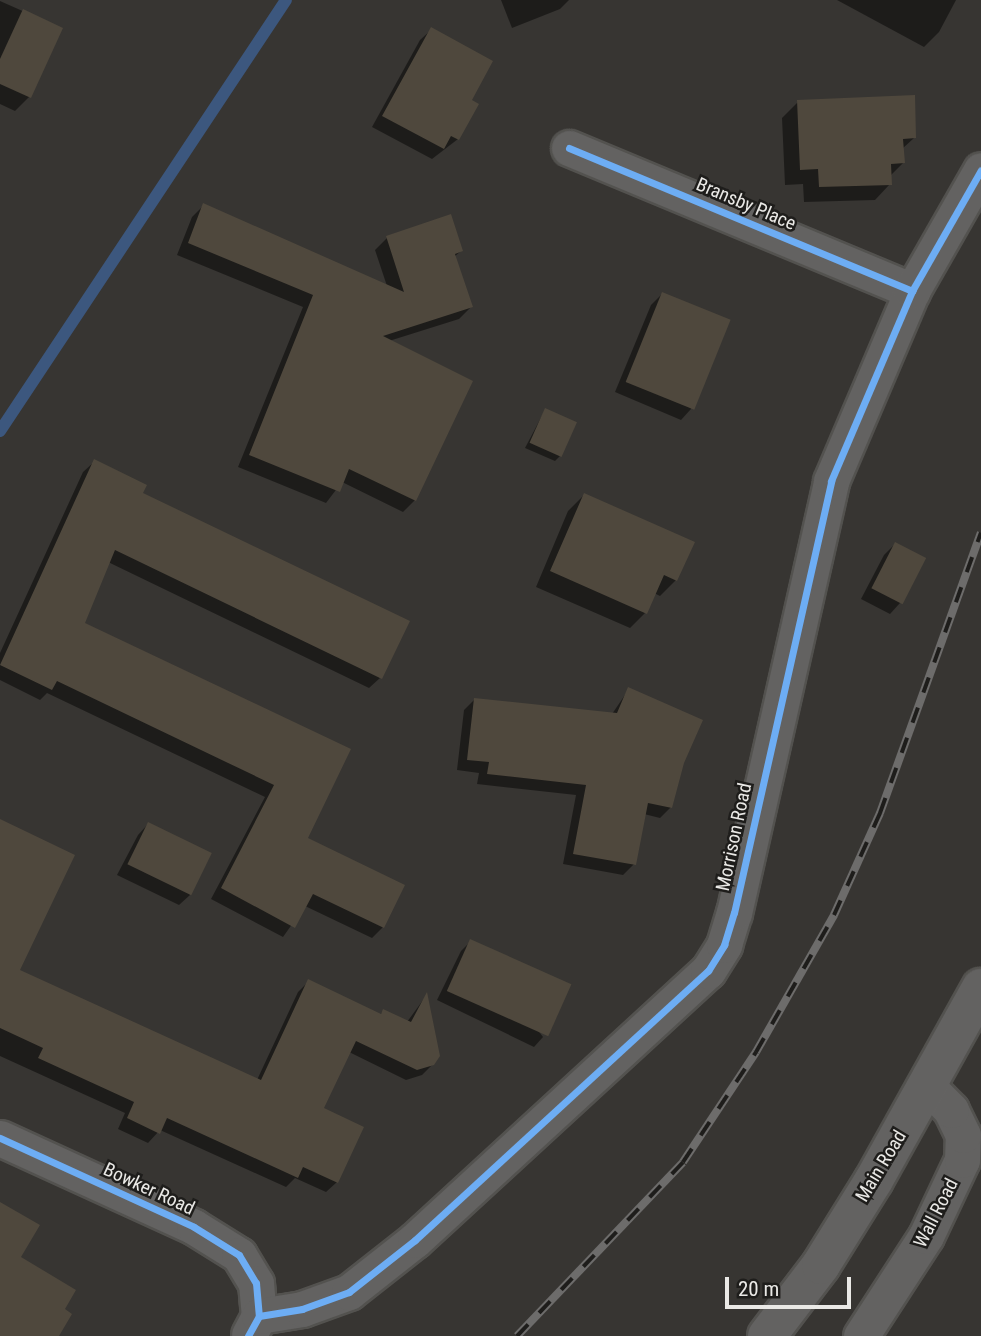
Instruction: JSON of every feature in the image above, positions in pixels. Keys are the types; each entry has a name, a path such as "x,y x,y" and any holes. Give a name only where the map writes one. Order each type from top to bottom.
{"main road":[{"name":"Main Road","path":"767,1336 821,1265 928,1087 981,988"}],"street":[{"name":"Bransby Place","path":"569,148 912,290"},
{"name":"Morrison Road","path":"254,1326 302,1309 358,1284 415,1240 708,971 724,945 734,913 831,481 912,290 981,170"},
{"name":"Wall Road","path":"861,1336 926,1236 962,1160 963,1135 951,1110 928,1087"},
{"name":"Bowker Road","path":"0,1138 194,1227 239,1255 256,1283 254,1326"}],"building":[{"path":"23,9 63,28 31,98 0,84 0,59"},
{"path":"431,27 493,61 472,100 479,104 459,140 451,136 444,149 382,116"},
{"path":"915,95 916,138 903,139 905,163 891,164 892,185 819,187 818,169 800,170 797,100"},
{"path":"203,203 404,292 386,236 451,214 463,251 455,254 473,307 383,336 473,381 416,501 349,469 340,492 249,455 313,295 188,243"},
{"path":"662,292 731,320 694,410 626,382"},
{"path":"545,408 577,422 562,457 530,443"},
{"path":"94,459 147,485 143,493 410,621 382,679 115,550 85,623 351,749 308,838 405,885 384,928 313,894 295,928 221,888 274,785 57,681 52,690 0,665"},
{"path":"584,493 695,542 677,581 664,575 647,614 550,571"},
{"path":"895,542 926,558 903,604 871,588"},
{"path":"628,687 703,720 684,763 672,808 648,803 636,865 573,854 586,785 487,774 489,762 467,760 474,698 617,713"},
{"path":"0,819 75,855 20,970 261,1080 308,979 381,1014 383,1009 411,1022 427,992 440,1056 434,1065 417,1070 356,1041 324,1108 364,1127 338,1183 303,1167 298,1178 167,1118 160,1134 127,1118 134,1102 38,1058 43,1048 0,1028"},
{"path":"148,822 212,853 191,895 127,864"},
{"path":"470,939 571,984 548,1036 447,991"},
{"path":"0,1202 40,1225 21,1257 76,1290 65,1309 72,1314 59,1336 0,1336"}],"waterway":[{"path":"0,431 286,0"}],"railway":[{"path":"517,1336 683,1162 756,1052 834,915 880,813 981,533"}],"cycle path":[{"path":"569,148 912,291"},
{"path":"259,1316 302,1309 349,1292 415,1240 708,971 724,945 734,913 831,481 912,291 981,170"},
{"path":"0,1138 194,1227 239,1255 256,1283 259,1316 248,1336"}]}
